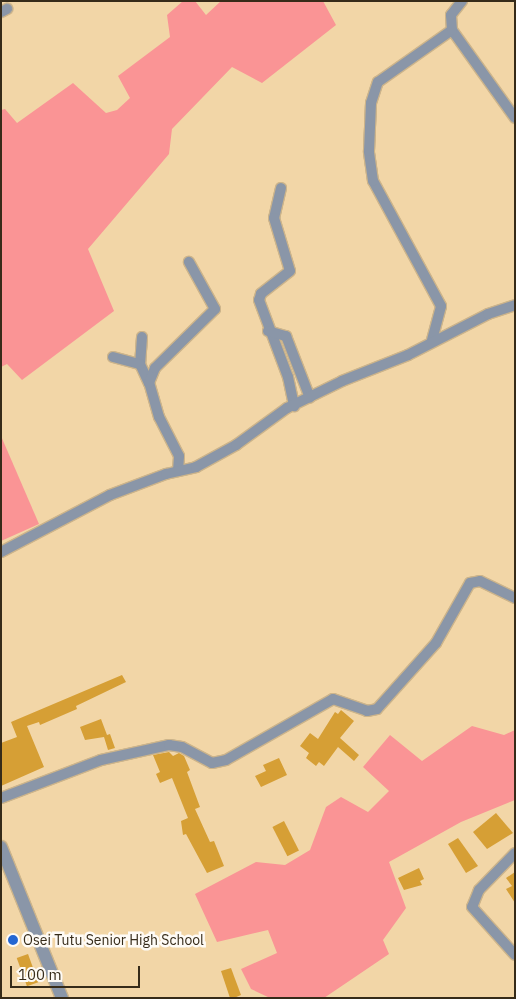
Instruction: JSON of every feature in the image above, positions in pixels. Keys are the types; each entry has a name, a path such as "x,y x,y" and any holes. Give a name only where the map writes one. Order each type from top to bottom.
{"street":[{"path":"462,1 451,16 452,30 515,118"},
{"path":"432,340 440,306 373,181 369,151 371,103 378,82 452,30"},
{"path":"281,188 274,218 290,271 259,297 268,331 288,377 294,406"},
{"path":"149,383 155,368 215,309 189,262"},
{"path":"1,552 110,495 178,471 196,467 236,445 281,411 342,381 408,355 432,340 515,305"},
{"path":"268,331 286,336 310,398"},
{"path":"142,337 140,364 149,383 159,417 179,456 178,471"},
{"path":"113,357 140,364"},
{"path":"1,798 101,760 169,745 182,747 212,763 226,760 333,699 367,711 377,709 436,643 470,582 480,581 515,598"},
{"path":"1,847 62,998"},
{"path":"515,853 479,890 472,907 515,955"}],"shaded area":[{"path":"183,1 195,1 206,15 221,1 323,1 336,25 262,83 232,67 172,129 169,154 88,249 114,311 22,380 7,364 1,367 1,110 5,109 17,123 73,83 106,113 117,110 130,98 118,76 170,37 167,15"},
{"path":"1,436 39,524 1,541"},
{"path":"472,726 504,735 515,730 515,800 461,822 389,862 406,908 383,940 389,954 324,998 270,998 251,989 241,969 277,953 268,930 217,942 195,894 256,862 285,865 310,850 326,807 341,797 368,812 389,791 363,767 390,735 422,761"}],"building":[{"path":"122,675 126,682 76,706 77,709 40,725 39,722 27,726 44,767 1,786 1,743 17,737 11,722"},
{"path":"341,710 354,721 340,738 359,755 354,761 338,747 324,766 319,762 316,766 306,758 309,753 300,746 310,733 318,739 335,712 338,714"},
{"path":"101,719 107,735 110,734 115,748 108,750 104,737 85,740 80,727"},
{"path":"169,752 173,756 179,753 184,756 190,770 187,772 200,807 195,809 210,842 214,841 224,866 207,873 186,834 183,835 181,821 188,818 172,778 160,783 156,774 160,772 153,755"},
{"path":"279,758 287,775 261,787 255,776 266,771 263,765"},
{"path":"496,813 513,833 487,849 473,832"},
{"path":"284,821 299,850 287,856 272,827"},
{"path":"458,838 478,866 466,873 448,844"},
{"path":"419,868 424,879 420,881 422,885 404,890 398,878"},
{"path":"515,872 515,903 506,889 512,886 506,878"},
{"path":"28,954 38,982 27,986 17,958"},
{"path":"231,968 241,995 234,998 230,998 221,971"}],"place":[{"name":"Osei Tutu Senior High School","path":"13,940"}]}
